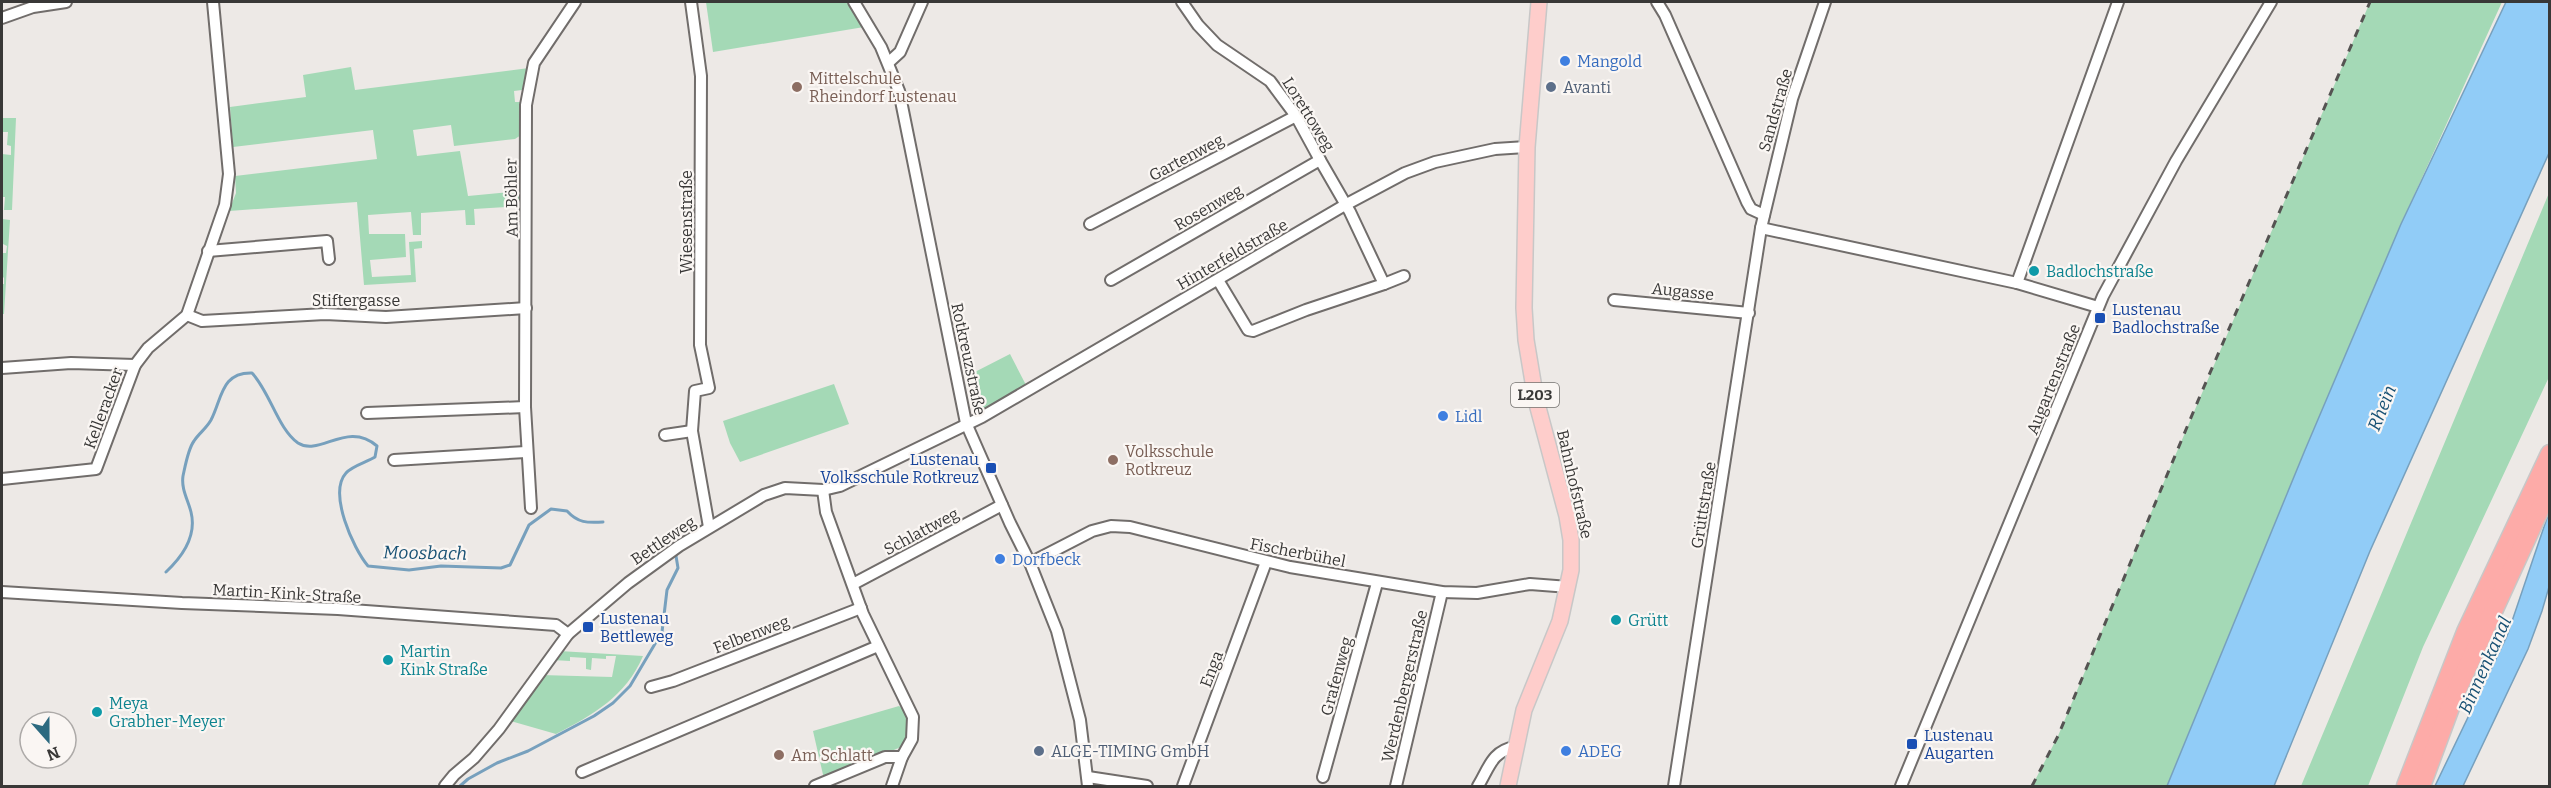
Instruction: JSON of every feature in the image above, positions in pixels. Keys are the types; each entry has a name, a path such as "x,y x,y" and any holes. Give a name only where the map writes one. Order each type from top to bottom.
{"highway":[{"path":"2406,786 2466,632 2550,454"},
{"path":"2421,786 2455,694 2550,487"}],"main road":[{"name":"Bahnhofstraße","path":"1508,786 1515,747 1532,687 1560,621 1569,587 1572,555 1567,516 1536,400 1526,340 1524,259 1527,147 1539,2"}],"street":[{"path":"2,18 33,7 66,2"},
{"path":"187,315 225,205 229,174 213,2"},
{"name":"Am Böhler","path":"531,508 525,407 525,124 528,86 534,63 575,2"},
{"name":"Wiesenstraße","path":"691,2 701,76 700,345 709,388 695,391 692,430 709,527"},
{"name":"Rotkreuzstraße","path":"854,2 889,62 907,124 966,423 1002,506 1030,562 1053,619 1080,720 1088,782"},
{"path":"889,62 900,52 922,2"},
{"name":"Lorettoweg","path":"1182,2 1198,25 1217,45 1270,81 1296,116 1345,205 1384,284"},
{"path":"1657,2 1665,15 1747,202 1751,208 1764,214"},
{"name":"Sandstraße","path":"1761,228 1792,99 1825,2"},
{"path":"2017,283 2118,2"},
{"name":"Augartenstraße","path":"1901,786 2098,308 2176,161 2271,2"},
{"name":"Gartenweg","path":"1090,224 1296,116"},
{"name":"Hinterfeldstraße","path":"966,423 982,417 1345,205 1405,173 1435,162 1495,149 1527,147"},
{"name":"Rosenweg","path":"1111,280 1320,160"},
{"path":"1761,228 2017,283 2098,308"},
{"name":"Grüttstraße","path":"1674,786 1761,228"},
{"path":"208,251 327,241 329,259"},
{"path":"1218,280 1248,330 1253,331 1404,276"},
{"name":"Augasse","path":"1614,300 1749,313"},
{"name":"Stiftergasse","path":"187,315 202,321 325,314 386,316 526,308"},
{"name":"Kelleracker","path":"2,479 96,470 135,364 147,348 187,315"},
{"path":"2,368 71,363 135,364"},
{"path":"367,413 525,407"},
{"name":"Bettleweg","path":"445,786 499,729 568,634 628,583 745,504 785,488 823,490 840,486 966,423"},
{"path":"665,435 692,430"},
{"path":"394,460 526,452"},
{"path":"823,490 826,512 861,608 913,717 912,739 902,757 892,786"},
{"name":"Schlattweg","path":"853,584 1002,506"},
{"name":"Fischerbühel","path":"1030,562 1092,531 1111,526 1130,527 1266,562 1377,583 1442,592 1477,593 1530,584 1569,587"},
{"name":"Enga","path":"1183,786 1266,562"},
{"name":"Grafenweg","path":"1323,777 1377,583"},
{"name":"Martin-Kink-Straße","path":"2,592 451,616 556,625 568,634"},
{"name":"Werdenbergerstraße","path":"1396,786 1442,592"},
{"name":"Felbenweg","path":"651,687 673,681 861,608"},
{"path":"582,772 878,646"},
{"path":"1478,786 1496,755 1503,749 1515,747"},
{"path":"815,786 885,757 902,757"},
{"path":"1088,782 1147,786"}],"green space":[{"path":"706,2 854,2 870,26 713,52"},
{"path":"2370,2 2502,2 2401,224 2167,786 2032,786 2058,736 2166,477"},
{"path":"351,67 355,90 529,68 522,90 514,91 515,102 522,102 521,135 515,139 454,146 451,125 413,130 417,156 460,151 468,196 522,191 522,206 474,209 475,225 466,225 465,210 421,213 421,235 413,235 411,212 368,215 369,234 405,234 406,257 370,260 372,277 411,275 409,242 422,241 422,248 414,249 416,282 364,285 357,202 229,211 236,193 235,176 377,159 373,130 233,147 230,107 306,97 303,75"},
{"path":"2,118 16,118 12,210 4,210 5,197 2,197 2,154 11,155 11,146 7,145 8,132 2,132"},
{"path":"2549,193 2549,377 2423,647 2368,786 2301,786"},
{"path":"2,219 10,220 4,314 2,314 4,278 2,276 2,253 6,253 7,246 3,244"},
{"path":"1010,354 1026,385 982,411 975,409 966,384 971,383 969,375"},
{"path":"834,384 849,424 740,462 730,443 723,421"},
{"path":"559,651 643,656 627,682 607,703 556,734 507,720 541,675 612,677 616,656 606,656 606,659 592,658 591,670 586,669 586,658 570,657 570,661 552,660"},
{"path":"899,706 908,720 906,737 901,747 824,779 813,731"}],"water":[{"name":"Rhein","path":"2506,2 2549,2 2549,153 2370,551 2274,786 2167,786 2401,224"},
{"path":"2549,512 2549,587 2528,649 2463,786 2435,786 2507,636"}],"waterway":[{"name":"Moosbach","path":"166,572 183,553 192,529 191,512 183,481 190,449 211,420 228,382 242,374 252,373 264,390 279,420 298,443 315,446 345,437 355,437 366,439 377,446 375,457 346,473 341,482 340,493 341,506 350,534 368,566 409,570 441,566 501,568 510,565 529,525 551,509 567,511 583,521 603,522"},
{"name":"Moosbach","path":"460,786 497,763 528,751 594,716 613,703 630,686 662,632 667,590 678,568 676,556"}],"railway":[{"path":"2032,786 2058,736 2200,396 2370,2"}],"place":[{"name":"Mangold","path":"1565,61"},
{"name":"Mittelschule Rheindorf Lustenau","path":"797,87"},
{"name":"Avanti","path":"1551,87"},
{"name":"Badlochstraße","path":"2034,271"},
{"name":"Lustenau Badlochstraße","path":"2100,318"},
{"name":"Lidl","path":"1443,416"},
{"name":"Volksschule Rotkreuz","path":"1113,460"},
{"name":"Lustenau Volksschule Rotkreuz","path":"991,468"},
{"name":"Dorfbeck","path":"1000,559"},
{"name":"Grütt","path":"1616,620"},
{"name":"Lustenau Bettleweg","path":"588,627"},
{"name":"Martin Kink Straße","path":"388,660"},
{"name":"Meya Grabher-Meyer","path":"97,712"},
{"name":"Lustenau Augarten","path":"1912,744"},
{"name":"ALGE-TIMING GmbH","path":"1039,751"},
{"name":"ADEG","path":"1566,751"},
{"name":"Am Schlatt","path":"779,755"}],"water label":[{"name":"Binnenkanal","path":"2485,665"}]}
